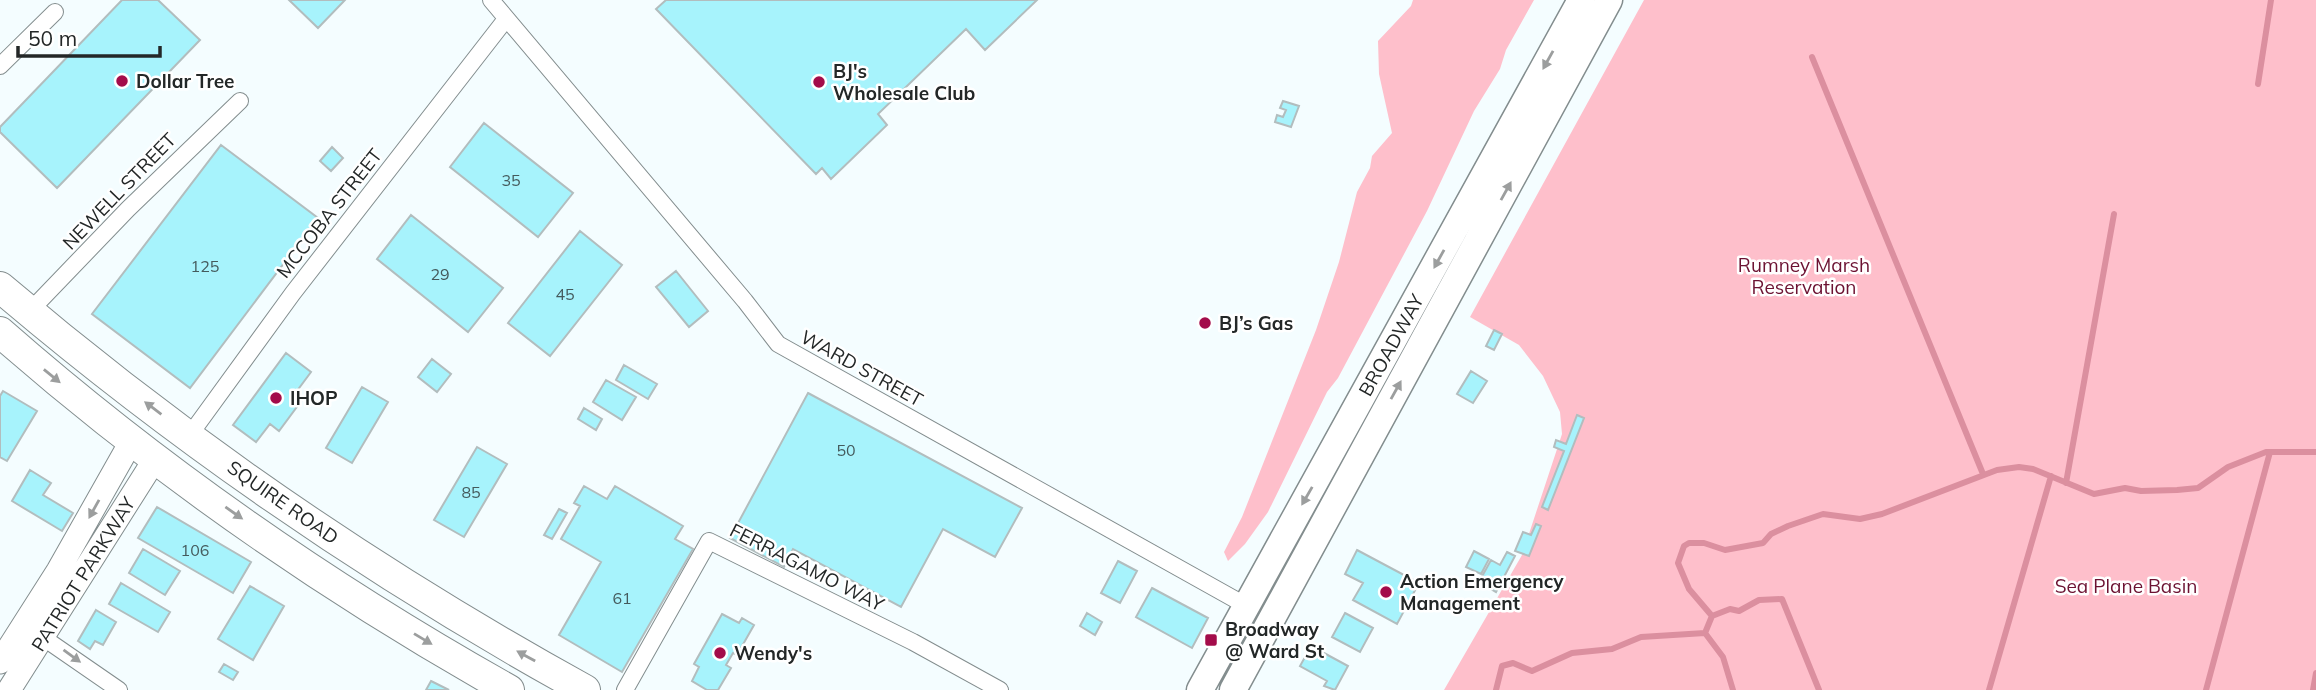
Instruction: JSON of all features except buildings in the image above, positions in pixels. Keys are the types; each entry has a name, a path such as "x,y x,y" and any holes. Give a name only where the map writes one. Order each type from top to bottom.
{"highway":[{"name":"SQUIRE ROAD","path":"0,287 189,436 372,562 585,690"},
{"name":"SQUIRE ROAD","path":"0,332 143,454 317,571 509,690"}],"main road":[{"name":"BROADWAY","path":"1200,690 1581,0"},
{"name":"BROADWAY","path":"1233,690 1609,0"}],"street":[{"name":"WARD STREET","path":"491,0 746,301 778,344 1245,606"},
{"path":"0,66 55,12"},
{"name":"MCCOBA STREET","path":"189,436 293,293 506,19"},
{"name":"NEWELL STREET","path":"29,312 128,209 240,100"},
{"name":"PATRIOT PARKWAY","path":"9,690 33,631 143,454"},
{"name":"FERRAGAMO WAY","path":"625,690 709,541 913,642 1000,690"},
{"path":"33,631 119,690"},
{"name":"PATRIOT PARKWAY","path":"0,662 33,631"}],"green space":[{"path":"1413,0 1534,0 1506,50 1500,69 1474,111 1427,211 1338,378 1327,392 1268,512 1245,544 1228,561 1224,552 1242,517 1316,330 1339,262 1357,192 1370,168 1372,156 1392,133 1379,74 1378,41 1411,6"},
{"name":"Rumney Marsh Reservation","path":"1644,0 2316,0 2316,690 1444,690 1522,555 1562,434 1560,412 1543,376 1519,345 1470,317"}],"waterway":[{"path":"2258,84 2271,0"},
{"path":"1812,57 1983,474"},
{"path":"2066,483 2114,214"},
{"path":"1712,616 1689,589 1678,563 1684,546 1689,543 1704,543 1725,550 1763,543 1771,534 1823,514 1860,519 1882,514 1997,470 2019,467 2033,469 2094,494 2125,488 2141,491 2177,490 2198,488 2228,467 2266,452 2316,452"},
{"path":"2206,690 2270,452"},
{"path":"1989,690 2051,476"},
{"path":"1496,690 1502,666 1513,663 1532,671 1572,653 1612,649 1641,637 1705,633 1712,616 1730,609 1739,611 1759,600 1782,599 1819,690"},
{"path":"1705,633 1723,657 1733,690"},
{"path":"2313,690 2316,673"}],"place":[{"name":"Dollar Tree","path":"122,81"},
{"name":"BJ's Wholesale Club","path":"819,82"},
{"name":"BJ’s Gas","path":"1205,323"},
{"name":"IHOP","path":"276,398"},
{"name":"Action Emergency Management","path":"1386,592"},
{"name":"Broadway @ Ward St","path":"1211,640"},
{"name":"Wendy's","path":"720,653"}],"park label":[{"name":"Sea Plane Basin","path":"2126,586"}]}
